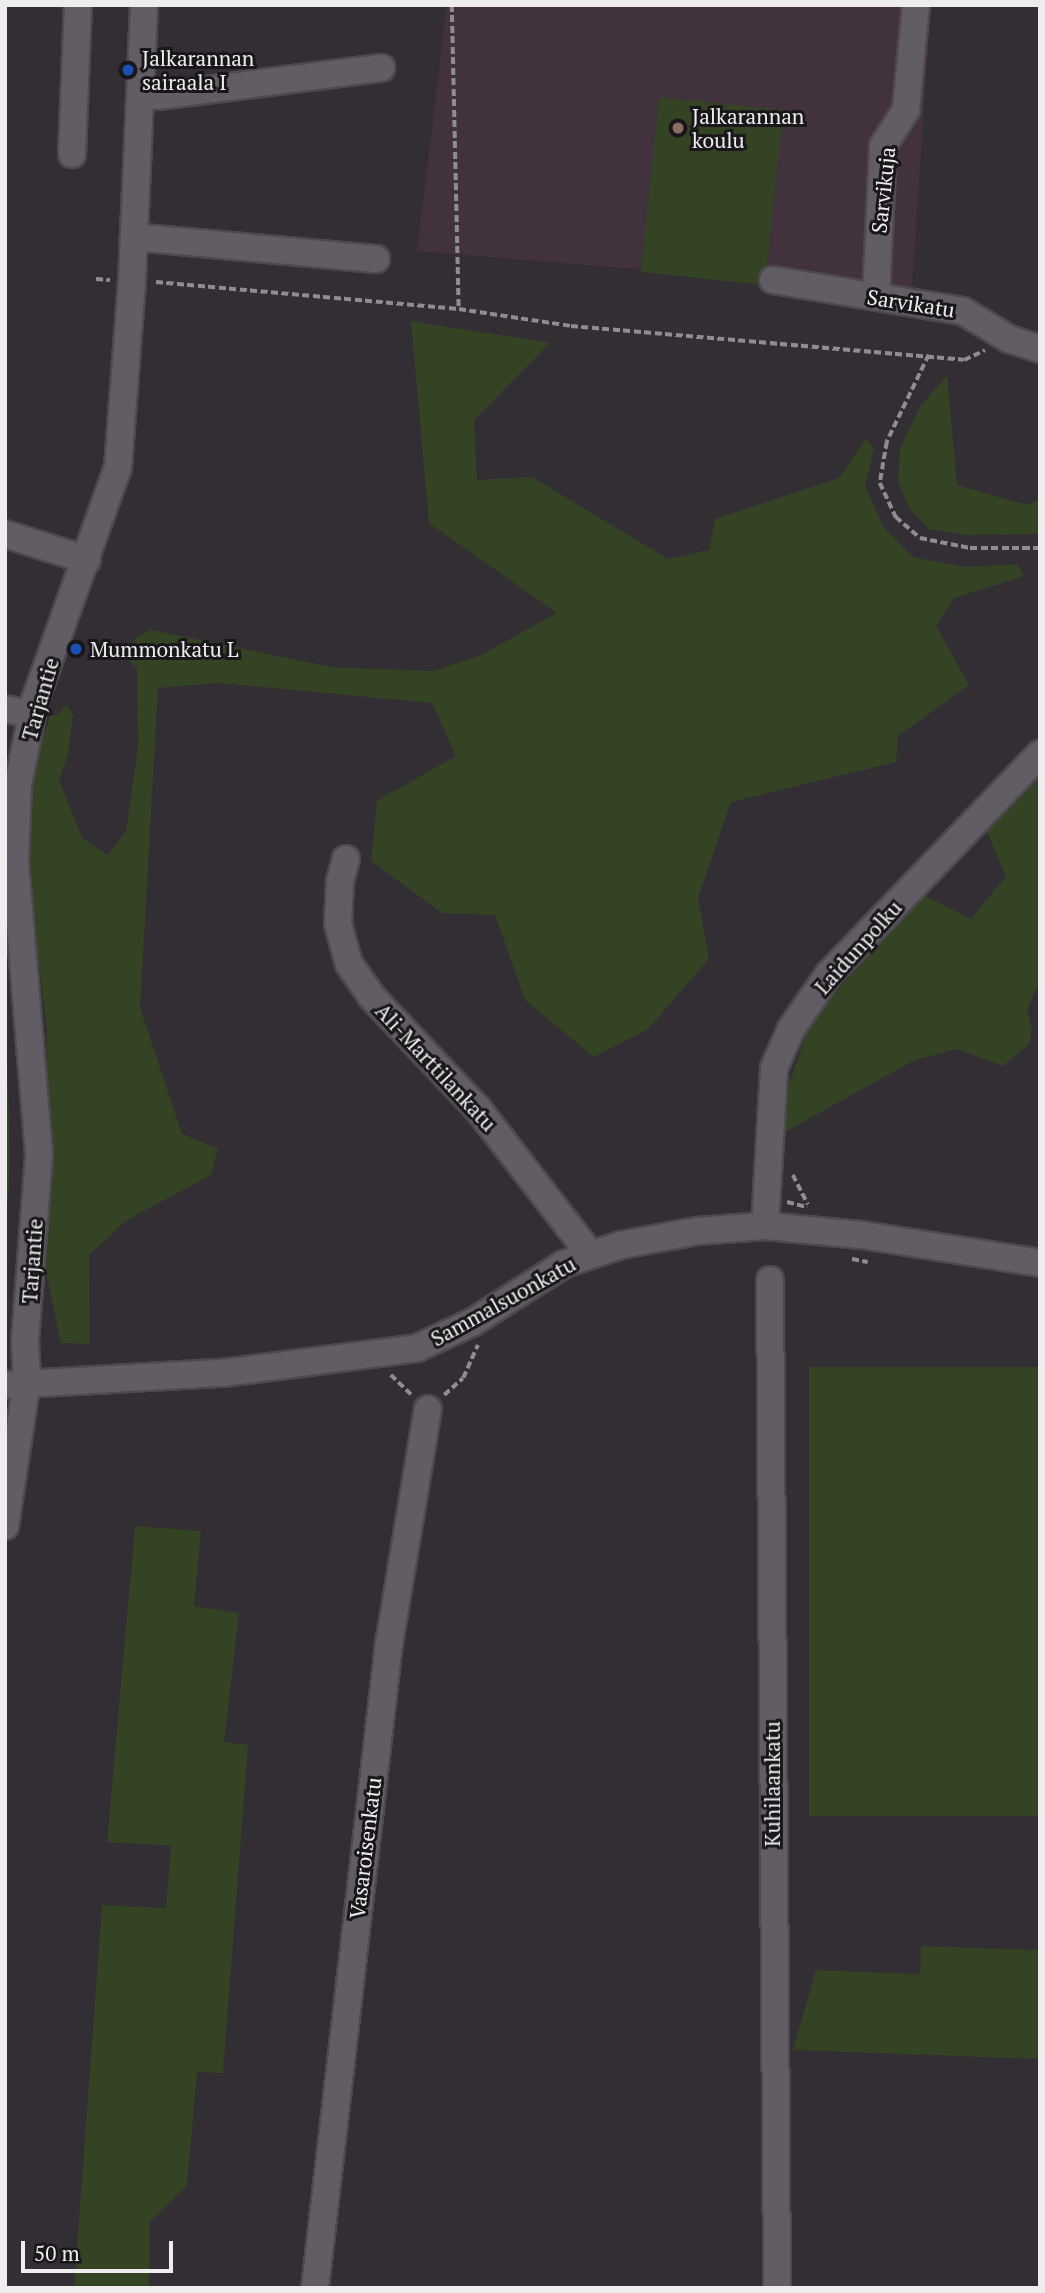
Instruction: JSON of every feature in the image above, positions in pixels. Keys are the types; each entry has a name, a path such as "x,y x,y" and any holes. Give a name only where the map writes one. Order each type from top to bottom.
{"street":[{"path":"72,154 78,5"},
{"name":"Tarjantie","path":"5,1526 16,1383 25,1341 39,1154 15,862 18,784 32,714 88,560 118,467 132,280 144,5"},
{"name":"Sarvikuja","path":"876,297 883,146 906,110 916,5"},
{"path":"140,94 158,96 382,68"},
{"path":"134,237 376,259"},
{"name":"Sarvikatu","path":"773,281 963,311 1009,339 1040,349"},
{"path":"5,534 88,560"},
{"path":"5,709 32,714"},
{"name":"Laidunpolku","path":"765,1226 774,1068 791,1029 829,974 1040,754"},
{"name":"Ali-Marttilankatu","path":"346,859 340,882 338,924 349,964 370,996 478,1109 590,1254"},
{"name":"Sammalsuonkatu","path":"16,1383 223,1373 417,1348 473,1322 564,1264 590,1254 658,1236 765,1226 1040,1263"},
{"name":"Kuhilaankatu","path":"770,1280 777,2288"},
{"name":"Vasaroisenkatu","path":"315,2288 389,1644 428,1409"}],"path":[{"path":"452,5 459,309"},
{"path":"96,279 459,309 571,326 964,360 1009,339"},
{"path":"929,355 887,442 880,483 896,517 920,538 970,548 1040,548"},
{"path":"766,1200 808,1204 805,1230"},
{"path":"390,1374 428,1409"}],"shaded area":[{"name":"Jalkarannan koulu","path":"447,5 931,5 910,314 773,280 417,251"}],"green space":[{"path":"659,97 783,110 765,285 641,272"},
{"path":"411,321 550,343 474,420 477,480 532,477 668,559 709,550 715,519 839,478 866,439 874,448 865,486 883,526 912,557 964,567 1017,564 1024,576 954,598 936,626 969,685 898,736 896,762 731,802 698,898 709,959 648,1029 594,1057 525,1000 495,915 442,913 371,861 377,801 456,756 432,703 218,683 158,688 140,1007 182,1134 218,1149 211,1175 127,1220 89,1255 90,1344 61,1343 43,1256 47,1030 27,867 30,780 50,716 57,715 66,705 73,714 68,754 59,780 82,838 108,855 126,831 138,747 137,668 128,660 134,639 151,630 331,667 434,671 481,655 557,613 429,523"},
{"path":"947,376 957,485 1026,505 1040,499 1040,534 967,535 929,529 909,508 898,482 900,448 921,405"},
{"path":"1040,775 1040,982 1027,1009 1032,1029 1029,1044 1003,1066 957,1049 915,1060 783,1133 783,1102 807,1031 840,987 923,895 971,919 1006,876 985,828"},
{"path":"5,988 10,1155 8,1202 5,1202"},
{"path":"809,1367 1040,1367 1040,1816 809,1816"},
{"path":"135,1526 201,1531 194,1606 239,1613 224,1742 248,1745 223,2073 197,2072 187,2186 150,2221 149,2288 74,2288 102,1905 166,1908 171,1846 107,1842"},
{"path":"921,1946 1040,1950 1040,2059 793,2050 816,1970 920,1974"}],"place":[{"name":"Jalkarannan sairaala I","path":"128,70"},
{"name":"Jalkarannan koulu","path":"678,128"},
{"name":"Mummonkatu L","path":"76,649"}]}
